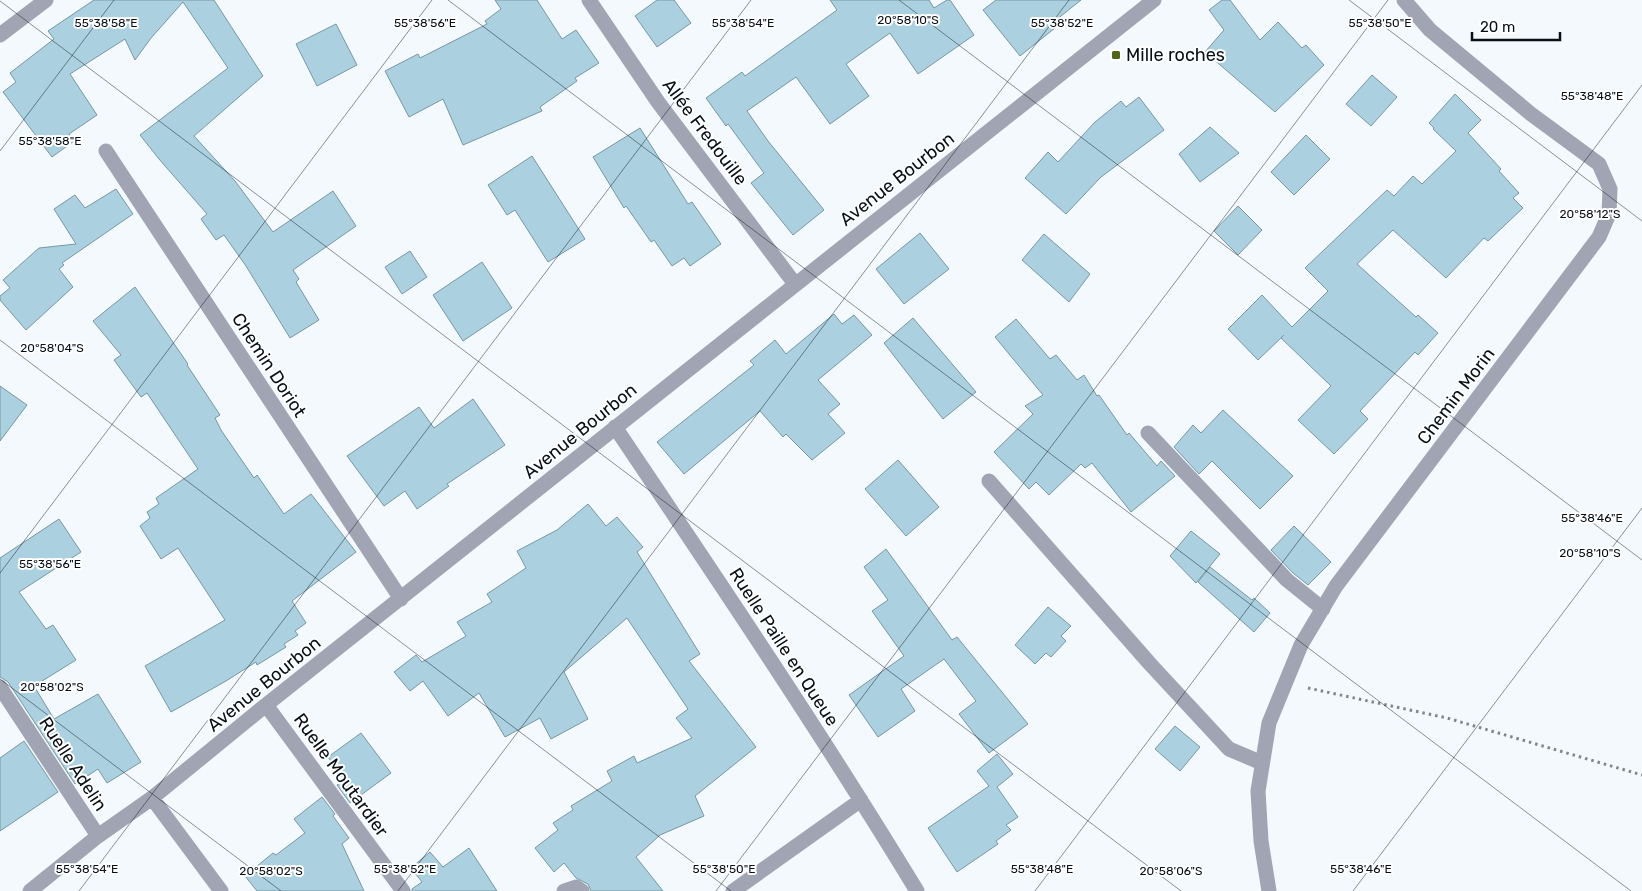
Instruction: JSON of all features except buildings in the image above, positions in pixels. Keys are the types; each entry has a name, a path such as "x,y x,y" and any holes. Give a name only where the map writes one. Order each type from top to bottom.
{"street":[{"path":"0,35 46,0"},
{"name":"Allée Fredouille","path":"589,0 658,102 795,284"},
{"name":"Chemin Morin","path":"1269,891 1261,841 1258,791 1269,723 1301,645 1336,586 1599,237 1609,214 1610,190 1599,164 1531,114 1444,42 1430,30 1404,0"},
{"name":"Avenue Bourbon","path":"30,891 98,836 152,798 1149,1"},
{"name":"Chemin Doriot","path":"106,151 401,599"},
{"name":"Ruelle Paille en Queue","path":"615,427 762,647 861,800 917,891"},
{"path":"1148,433 1287,580 1323,608"},
{"path":"989,481 1151,665 1229,749 1262,763"},
{"name":"Ruelle Adelin","path":"0,687 98,836"},
{"name":"Ruelle Moutardier","path":"266,705 402,891"},
{"path":"152,798 221,891"},
{"path":"733,891 861,800"},
{"path":"564,891 576,887 582,891"}],"path":[{"path":"1285,683 1447,718 1642,775"}],"place":[{"name":"Mille roches","path":"1116,55"}]}
